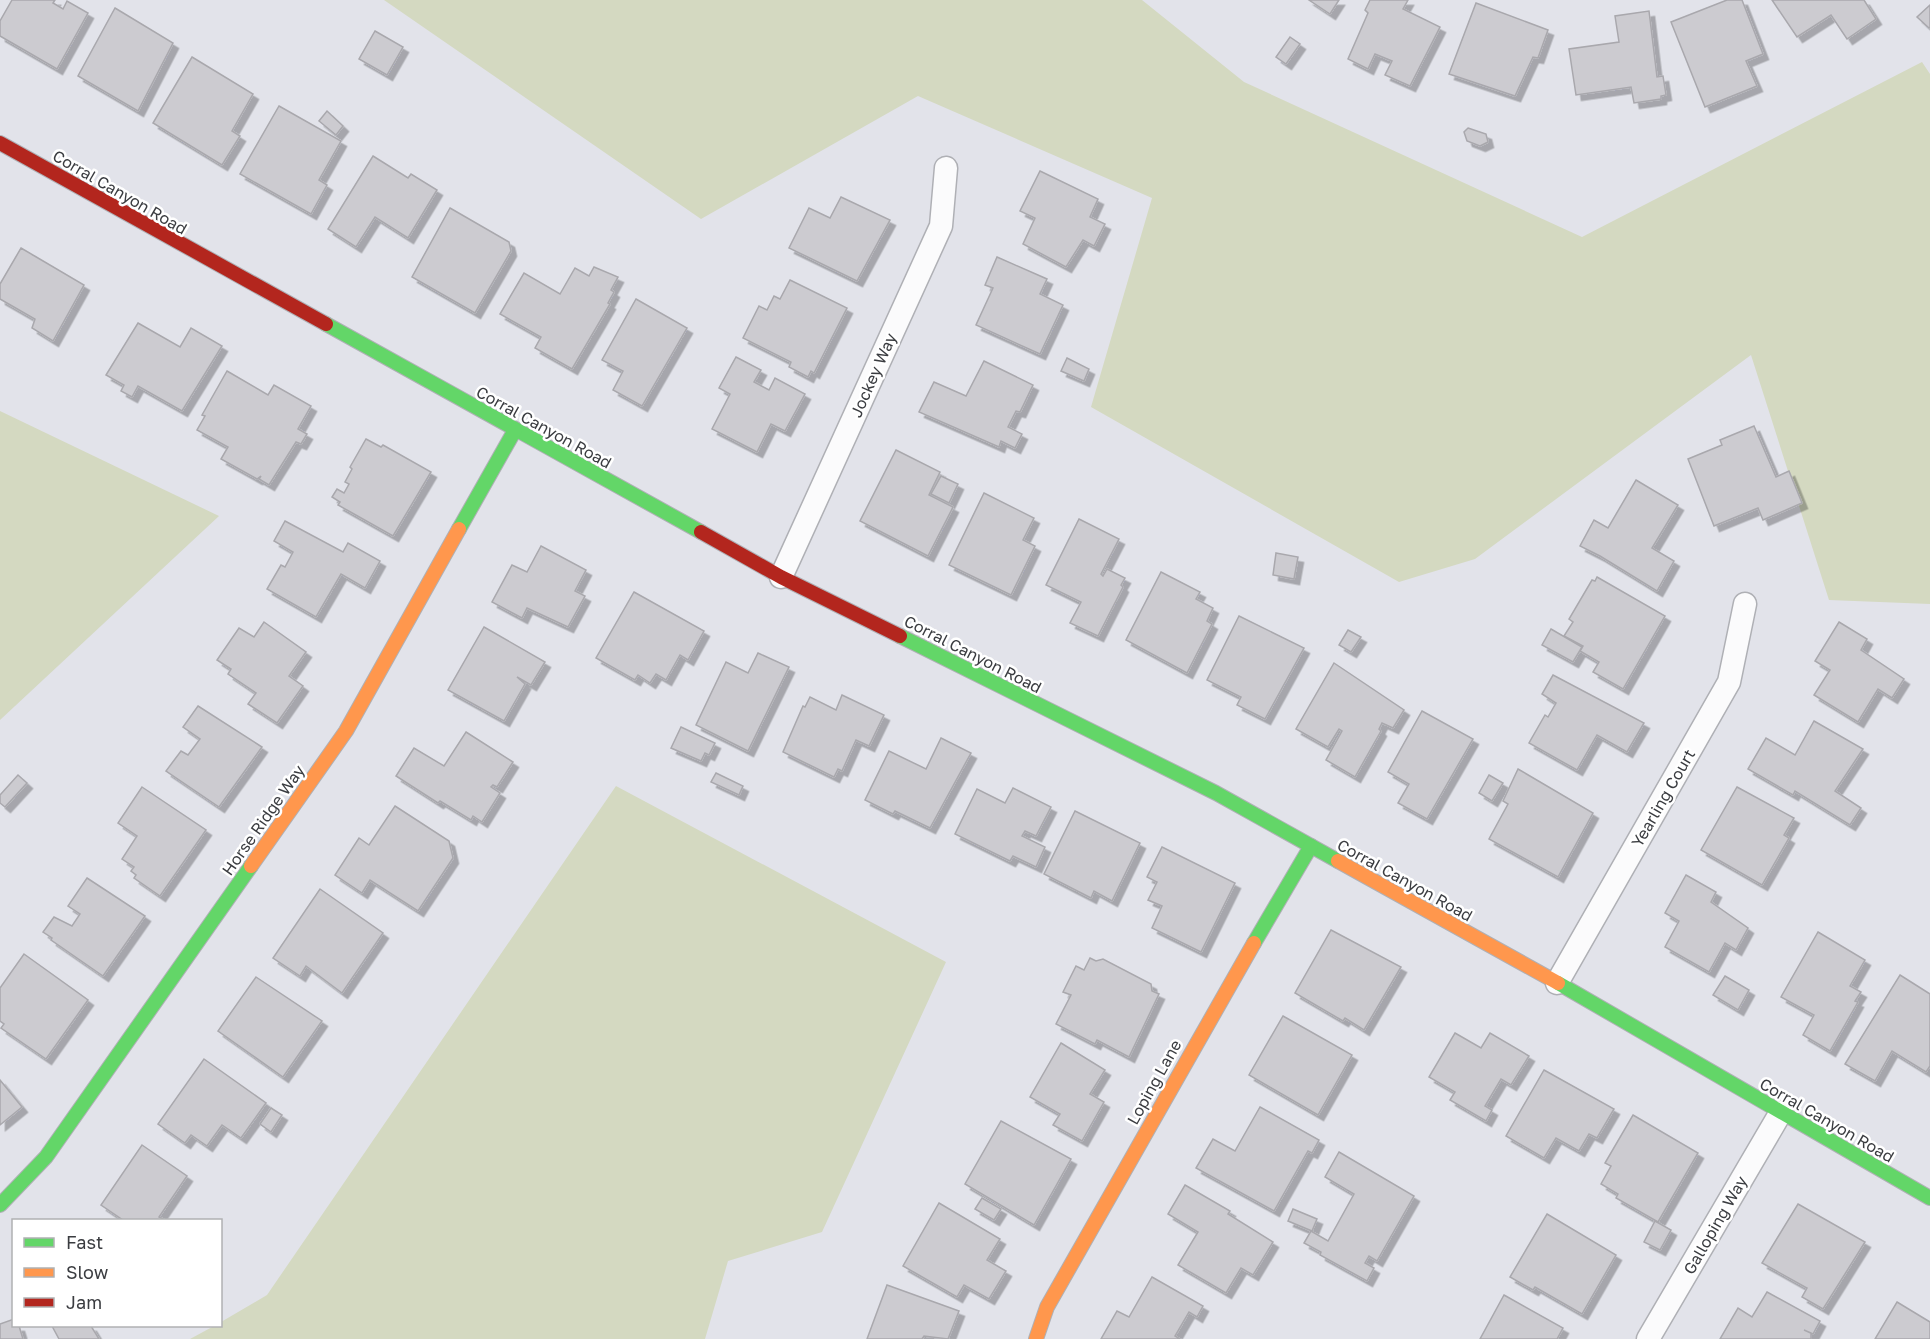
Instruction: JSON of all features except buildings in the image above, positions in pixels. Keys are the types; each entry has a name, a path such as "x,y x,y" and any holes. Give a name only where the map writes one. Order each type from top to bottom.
{"main road":[{"name":"Corral Canyon Road","path":"0,143 781,577 1216,793 1557,983 1930,1198"},
{"name":"Horse Ridge Way","path":"0,1204 28,1178 45,1156 346,731 515,430"},
{"name":"Loping Lane","path":"1036,1339 1047,1307 1160,1104 1311,846"}],"street":[{"name":"Jockey Way","path":"781,577 941,226 946,168"},
{"name":"Yearling Court","path":"1557,983 1729,682 1745,604"},
{"name":"Galloping Way","path":"1648,1339 1781,1112"}],"green space":[{"path":"384,0 1142,0 1244,82 1582,237 1922,62 1930,74 1930,604 1829,600 1751,355 1475,559 1399,582 1091,407 1152,198 918,96 701,219"},
{"path":"0,411 219,516 0,720"},
{"path":"616,786 946,962 822,1232 728,1261 705,1339 190,1339 212,1327 222,1327 222,1321 267,1295"}],"traffic: fast":[{"path":"326,324 701,532"},
{"path":"459,529 515,430"},
{"path":"900,636 1216,793 1338,861"},
{"path":"1254,943 1311,846"},
{"path":"0,1205 46,1157 251,866"},
{"path":"1558,983 1930,1198"}],"traffic: slow":[{"path":"251,866 346,731 459,529"},
{"path":"1338,861 1558,983"},
{"path":"1036,1339 1047,1307 1254,943"}],"traffic: jam":[{"path":"0,143 326,324"},
{"path":"701,532 781,577 900,636"}]}
